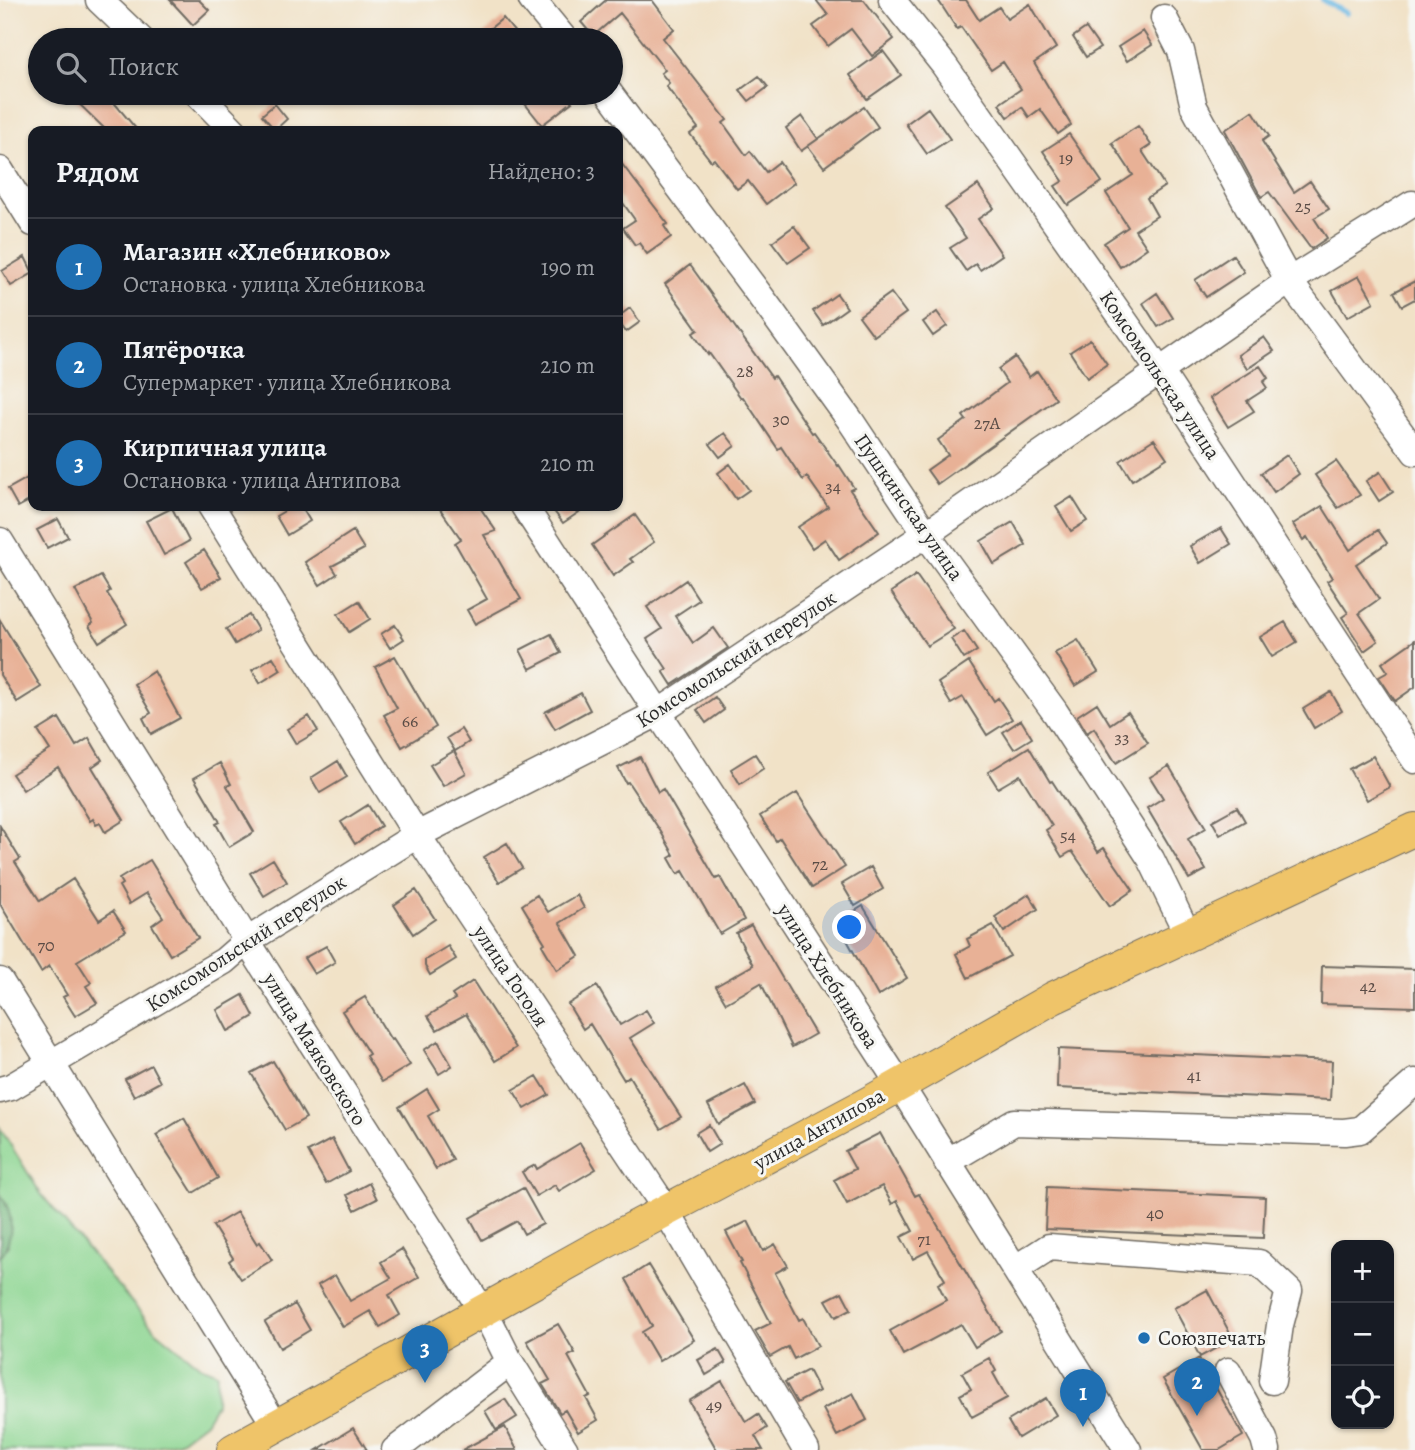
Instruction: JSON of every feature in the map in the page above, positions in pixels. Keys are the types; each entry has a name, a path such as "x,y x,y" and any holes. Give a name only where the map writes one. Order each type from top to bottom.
{"main road":[{"name":"улица Антипова","path":"233,1450 481,1311 900,1085 1053,998 1415,829"}],"street":[{"path":"99,0 128,28"},
{"path":"532,0 555,28"},
{"name":"Комсомольская улица","path":"892,0 944,65 1161,373 1415,760"},
{"path":"1164,18 1181,51 1194,107 1289,281 1412,442"},
{"path":"208,105 228,126"},
{"name":"Пушкинская улица","path":"614,105 623,125 850,420 926,534 1055,712 1150,859 1188,935"},
{"path":"0,170 28,215"},
{"name":"Комсомольский переулок","path":"0,1090 11,1087 51,1064 224,961 247,942 417,835 658,713 926,534 1161,373 1289,281 1412,204"},
{"name":"улица Гоголя","path":"214,511 417,835 666,1211 806,1450"},
{"name":"улица Хлебникова","path":"527,511 900,1085 1128,1450"},
{"name":"улица Маяковского","path":"0,541 565,1450"},
{"path":"0,981 275,1425"},
{"path":"947,1162 1014,1122 1344,1132 1360,1130 1415,1082"},
{"path":"1015,1269 1049,1247 1259,1263 1289,1291 1280,1325 1272,1381"},
{"path":"395,1450 510,1362"},
{"path":"1228,1371 1264,1439 1267,1450"}],"green space":[{"path":"0,1128 41,1194 154,1329 200,1366 217,1373 216,1404 205,1422 180,1441 140,1450 0,1450 0,1257 8,1246 7,1204 0,1194"},
{"path":"0,1194 8,1209 11,1226 8,1242 0,1257"}],"building":[{"path":"170,0 199,0 209,10 193,25"},
{"path":"606,0 652,0 674,29 663,38 727,120 723,123 746,155 750,151 766,172 779,162 794,183 766,204 748,181 737,189 690,134 698,128 666,86 669,83 661,73 665,70 620,13 602,28 586,28 581,22"},
{"path":"816,0 864,0 894,39 872,56 851,29 828,46 813,26 828,15"},
{"path":"938,0 966,0 979,20 999,7 1007,19 1030,4 1056,48 1034,63 1071,125 1058,134 1040,109 1029,117 1022,107 1008,117 999,104 1021,89 1003,62 991,70 961,27 957,29"},
{"path":"503,18 511,28 491,28"},
{"path":"1086,28 1100,48 1086,57 1073,37"},
{"path":"1143,31 1152,45 1127,61 1118,47"},
{"path":"883,51 901,75 867,99 850,75"},
{"path":"759,76 768,87 749,101 740,90"},
{"path":"80,105 116,105 134,126 102,126"},
{"path":"276,105 287,119 279,126 272,126 262,115"},
{"path":"526,105 568,105 542,125"},
{"path":"864,107 878,127 824,167 808,146"},
{"path":"928,108 950,139 927,154 906,124"},
{"path":"1253,111 1269,136 1262,141 1294,192 1310,181 1329,209 1314,218 1327,238 1311,249 1269,192 1261,197 1225,130"},
{"path":"802,116 818,139 801,151 786,128"},
{"path":"1138,126 1151,145 1142,151 1165,186 1147,198 1157,216 1135,230 1147,248 1120,267 1104,243 1128,227 1106,193 1133,175 1112,143"},
{"path":"1069,134 1102,182 1068,205 1055,186 1063,181 1043,151"},
{"path":"623,166 668,224 664,226 671,237 647,254 639,243 635,245 623,228 635,220 623,203"},
{"path":"978,185 994,208 978,219 1002,255 980,270 976,264 966,271 950,248 966,238 945,208"},
{"path":"794,226 810,248 788,263 772,242"},
{"path":"1233,255 1244,272 1206,297 1195,280"},
{"path":"25,257 28,263 28,276 11,286 2,271"},
{"path":"690,265 772,378 774,376 812,433 814,432 839,465 854,488 850,490 879,532 839,560 825,539 812,548 798,527 828,507 807,477 803,480 781,447 778,449 743,397 741,398 709,353 708,355 693,333 698,330 665,284"},
{"path":"1359,276 1374,302 1347,317 1332,291"},
{"path":"1415,281 1415,299 1402,306 1394,292"},
{"path":"891,293 906,313 874,336 859,316"},
{"path":"1157,293 1173,318 1158,327 1143,303"},
{"path":"837,294 847,308 823,325 813,311"},
{"path":"630,308 640,322 626,332 623,328 623,313"},
{"path":"937,312 947,326 933,336 923,322"},
{"path":"1264,337 1274,351 1247,369 1238,355"},
{"path":"1090,339 1107,364 1087,378 1070,352"},
{"path":"1015,357 1029,377 1037,371 1056,399 937,484 927,470 948,455 938,440 966,420 963,416 1007,383 998,369"},
{"path":"1260,366 1268,378 1263,382 1267,388 1247,401 1254,411 1228,427 1210,398"},
{"path":"725,433 735,446 720,457 710,444"},
{"path":"1154,439 1167,458 1132,480 1120,461"},
{"path":"1287,455 1299,474 1274,492 1261,473"},
{"path":"1336,461 1360,495 1338,508 1315,475"},
{"path":"730,464 749,490 736,499 718,473"},
{"path":"1380,472 1393,492 1379,501 1366,481"},
{"path":"28,478 28,502 18,507 8,489"},
{"path":"1072,497 1087,521 1071,531 1056,507"},
{"path":"1322,506 1350,550 1378,530 1387,543 1356,564 1379,599 1359,613 1378,641 1364,651 1342,617 1348,613 1327,581 1332,578 1307,537 1303,540 1293,524"},
{"path":"166,511 174,511 189,541 164,555 146,521"},
{"path":"284,511 304,511 310,521 287,535 276,516"},
{"path":"441,511 482,511 496,531 484,535 521,599 475,624 467,610 487,599 455,543 461,539"},
{"path":"554,511 581,511 563,523"},
{"path":"635,515 654,542 630,559 633,562 613,576 592,545"},
{"path":"58,519 68,537 47,548 37,530"},
{"path":"1013,522 1026,545 994,564 981,541"},
{"path":"1221,528 1231,544 1200,563 1190,546"},
{"path":"353,531 364,549 332,566 337,574 320,585 305,562"},
{"path":"204,550 221,577 202,588 186,562"},
{"path":"916,575 954,629 927,646 891,592"},
{"path":"101,576 110,591 107,593 127,624 99,642 89,626 93,623 75,590"},
{"path":"686,580 699,600 675,616 693,643 714,628 728,648 672,685 663,671 667,669 647,639 662,629 647,607"},
{"path":"359,601 370,619 349,632 338,614"},
{"path":"249,615 258,630 235,644 226,629"},
{"path":"0,620 41,687 17,702 0,675"},
{"path":"1285,622 1297,642 1272,657 1260,637"},
{"path":"395,625 404,639 390,648 381,634"},
{"path":"964,631 977,651 964,659 951,639"},
{"path":"551,634 561,653 530,669 520,650"},
{"path":"1078,640 1098,672 1075,686 1055,653"},
{"path":"1415,640 1415,687 1395,701 1379,677 1388,672 1382,663"},
{"path":"395,656 436,727 402,747 384,715 397,708 375,667"},
{"path":"273,657 281,670 260,683 252,670"},
{"path":"969,662 994,701 998,698 1012,719 987,735 963,697 951,704 938,683"},
{"path":"154,671 180,718 151,734 143,718 151,713 134,684"},
{"path":"1331,692 1342,711 1314,728 1303,709"},
{"path":"581,693 590,710 555,729 545,712"},
{"path":"715,697 724,710 706,723 697,710"},
{"path":"1097,703 1110,724 1128,712 1148,743 1116,763 1094,728 1087,733 1077,716"},
{"path":"309,716 318,731 296,744 287,729"},
{"path":"59,718 76,746 89,738 102,760 92,767 124,820 105,832 100,823 96,825 93,819 90,821 58,767 23,790 12,774 50,750 38,731"},
{"path":"1021,720 1032,738 1014,749 1003,732"},
{"path":"461,729 469,742 455,751 447,738"},
{"path":"1029,747 1098,852 1104,848 1133,890 1110,906 1072,851 1062,857 1046,830 1052,826 1020,775 998,788 988,772"},
{"path":"454,751 466,773 443,786 430,765"},
{"path":"755,754 764,768 740,784 731,769"},
{"path":"1373,756 1390,787 1367,800 1349,769"},
{"path":"640,757 658,792 663,789 716,879 720,877 744,920 720,934 683,871 678,874 669,858 674,855 661,832 618,768"},
{"path":"338,761 347,777 320,793 311,778"},
{"path":"220,763 231,784 227,786 254,832 229,847 216,824 220,822 194,778"},
{"path":"1169,766 1206,828 1188,839 1206,870 1189,879 1147,808 1163,798 1150,777"},
{"path":"797,793 845,867 812,888 780,838 776,841 760,816"},
{"path":"368,805 381,826 355,844 341,822"},
{"path":"1237,807 1245,821 1220,835 1212,821"},
{"path":"0,826 20,859 15,862 40,901 73,879 99,920 113,911 126,931 77,961 91,983 86,986 97,1003 75,1016 63,997 67,995 49,966 41,972 0,904"},
{"path":"507,843 522,868 499,882 484,857"},
{"path":"273,859 287,882 264,896 250,873"},
{"path":"150,860 198,938 170,955 152,925 163,917 147,893 129,904 119,886 122,884 119,879"},
{"path":"871,867 883,889 855,906 842,884"},
{"path":"416,890 435,919 413,934 394,905"},
{"path":"1029,894 1038,909 1004,932 995,917"},
{"path":"537,895 548,912 577,895 584,908 560,923 579,956 557,970 542,945 545,943 522,905"},
{"path":"863,906 907,978 878,996 837,922"},
{"path":"751,925 815,1034 792,1047 761,983 726,1003 716,986 753,965 736,933"},
{"path":"993,925 1010,956 968,978 956,954 970,946 967,939"},
{"path":"326,946 335,962 314,974 304,958"},
{"path":"448,946 456,959 430,975 425,960"},
{"path":"1322,966 1415,969 1415,1007 1321,1004"},
{"path":"473,981 516,1048 495,1061 466,1014 437,1030 428,1016 455,999 452,995"},
{"path":"597,986 620,1025 646,1010 654,1023 630,1038 681,1117 661,1129 629,1076 624,1080 590,1024 583,1029 568,1004"},
{"path":"243,995 254,1016 228,1031 217,1010"},
{"path":"365,997 410,1065 382,1082 366,1056 369,1054 342,1011"},
{"path":"438,1041 452,1066 439,1074 424,1050"},
{"path":"1058,1049 1332,1061 1330,1100 1057,1088"},
{"path":"273,1061 306,1118 285,1130 251,1073"},
{"path":"151,1065 160,1082 134,1096 125,1079"},
{"path":"537,1076 549,1095 525,1109 513,1090"},
{"path":"745,1085 755,1104 718,1124 708,1105"},
{"path":"427,1089 439,1109 428,1116 453,1160 436,1169 399,1107"},
{"path":"184,1118 218,1178 193,1193 156,1135"},
{"path":"709,1125 720,1144 707,1152 696,1133"},
{"path":"880,1133 915,1196 919,1194 1001,1331 975,1347 961,1324 903,1355 890,1331 946,1300 938,1284 945,1280 928,1251 913,1259 901,1237 913,1231 897,1201 892,1204 882,1186 847,1204 834,1180 855,1169 845,1151"},
{"path":"332,1139 349,1171 326,1184 308,1152"},
{"path":"580,1143 596,1169 559,1191 555,1185 536,1196 522,1172 535,1165 537,1169"},
{"path":"369,1183 377,1199 355,1210 347,1195"},
{"path":"1047,1187 1265,1197 1263,1238 1045,1229"},
{"path":"523,1188 543,1224 524,1234 517,1221 482,1240 470,1218"},
{"path":"237,1212 257,1244 260,1242 272,1260 241,1279 229,1261 233,1258 213,1226"},
{"path":"748,1221 763,1251 775,1244 788,1266 775,1273 799,1320 803,1318 818,1346 794,1359 788,1347 770,1357 755,1331 771,1323 726,1232"},
{"path":"402,1249 419,1277 389,1295 400,1315 380,1327 370,1311 343,1327 318,1285 335,1275 350,1301 391,1278 381,1262"},
{"path":"648,1265 694,1340 659,1361 642,1332 652,1326 626,1279"},
{"path":"1207,1290 1233,1339 1200,1357 1174,1308"},
{"path":"842,1292 851,1309 836,1317 826,1300"},
{"path":"295,1304 310,1330 280,1348 265,1322"},
{"path":"558,1324 575,1353 568,1356 590,1396 586,1398 598,1420 578,1432 565,1410 560,1413 542,1384 550,1380 527,1341"},
{"path":"718,1349 726,1363 706,1375 698,1360"},
{"path":"989,1358 996,1371 993,1373 1007,1398 972,1417 960,1395 971,1389 962,1373"},
{"path":"1199,1358 1243,1436 1219,1450 1203,1450 1163,1379"},
{"path":"808,1370 819,1391 797,1403 785,1382"},
{"path":"722,1381 746,1422 758,1414 767,1428 755,1436 763,1450 717,1450 689,1401"},
{"path":"853,1393 867,1420 837,1436 823,1409"},
{"path":"1046,1398 1056,1415 1018,1438 1008,1421"},
{"path":"505,1399 517,1417 496,1430 485,1411"},
{"path":"505,1427 517,1450 462,1450"},
{"path":"353,1428 367,1450 317,1450"}],"waterway":[{"path":"1323,0 1346,13"}],"place":[{"name":"Союзпечать","path":"1144,1338"},
{"name":"Кирпичная улица","path":"425,1383"},
{"name":"Пятёрочка","path":"1197,1416"},
{"name":"Магазин «Хлебниково»","path":"1083,1427"}]}
